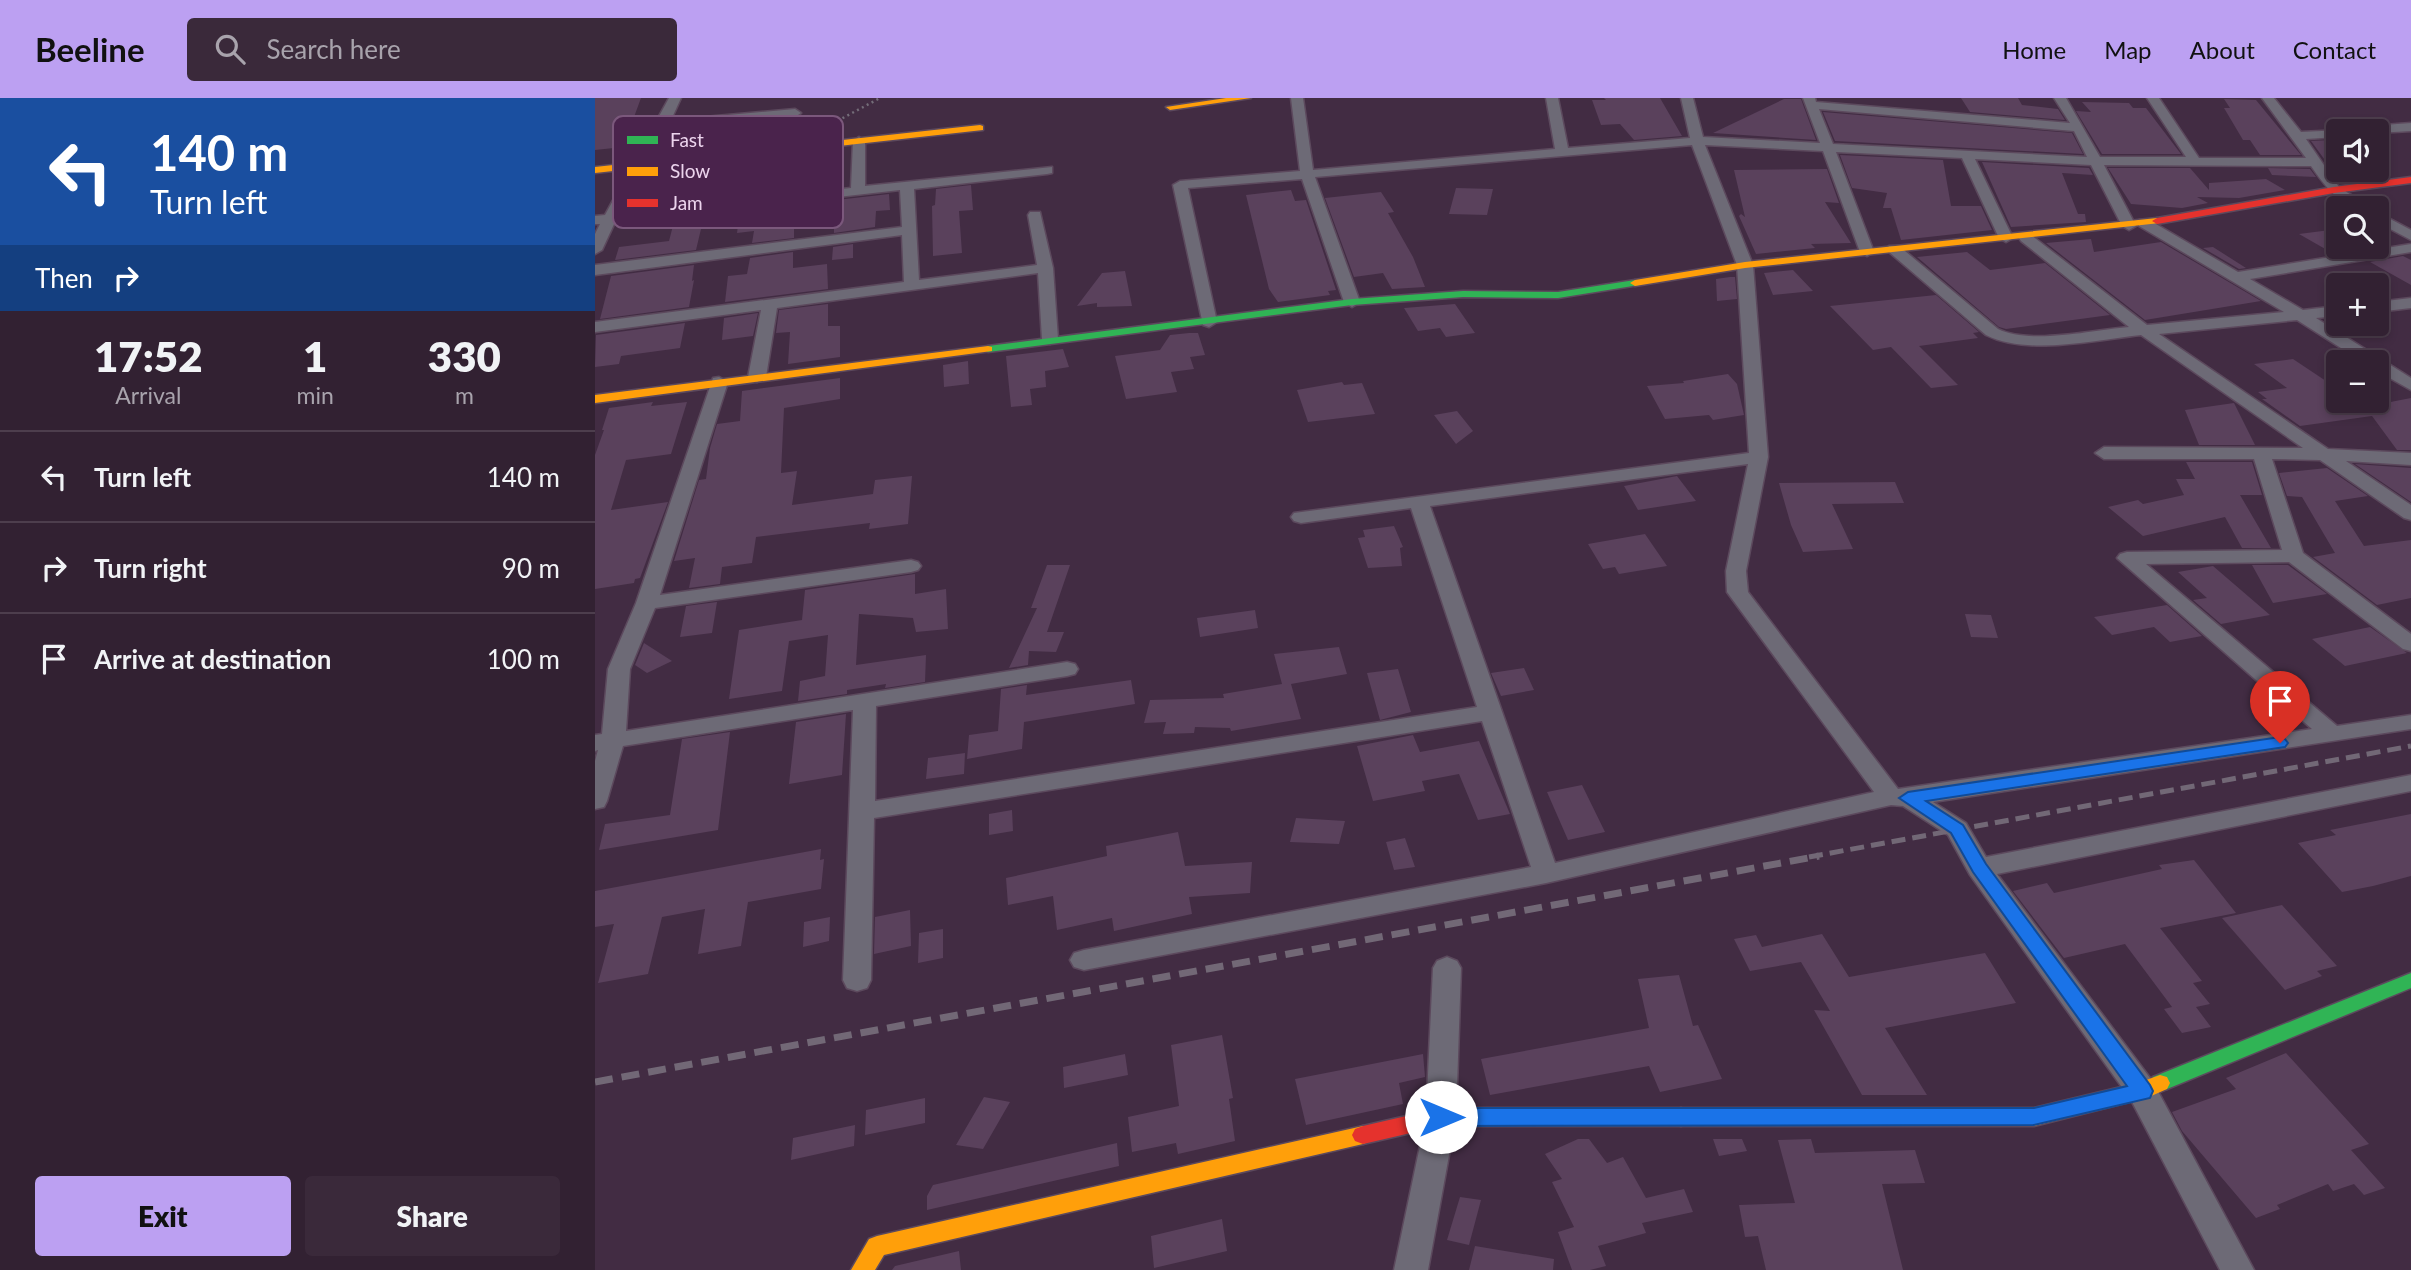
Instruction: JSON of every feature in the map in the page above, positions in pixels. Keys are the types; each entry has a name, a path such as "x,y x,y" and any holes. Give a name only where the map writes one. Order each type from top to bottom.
{"street":[{"path":"667,116 675,98"},
{"path":"1172,103 1247,98"},
{"path":"1297,98 1307,173 1352,302"},
{"path":"1552,98 1562,153"},
{"path":"1687,98 1697,141 1745,265 1759,457 1735,570 1738,593 1899,797 1957,829 1979,868 2142,1091 2237,1270"},
{"path":"2060,98 2096,161 2137,224 2299,314 2355,350"},
{"path":"2153,98 2195,161"},
{"path":"2268,98 2298,136 2334,190 2344,196"},
{"path":"1867,252 1811,102 1954,112 2079,128"},
{"path":"759,116 795,113"},
{"path":"2389,129 2411,127"},
{"path":"843,143 980,128"},
{"path":"2298,136 2326,134"},
{"path":"858,191 859,141"},
{"path":"1209,322 1180,185 1697,141 2096,161 2316,162"},
{"path":"1967,155 2006,238"},
{"path":"595,170 613,168"},
{"path":"843,193 1047,170"},
{"path":"595,399 1352,302 1463,294 1558,295 1745,265 2026,238 2137,224 2334,190 2411,180"},
{"path":"907,185 912,286"},
{"path":"595,250 602,219 613,205"},
{"path":"1035,215 1045,268 1051,339"},
{"path":"2389,223 2411,236"},
{"path":"595,270 909,230"},
{"path":"2026,238 2142,329 2411,514"},
{"path":"2235,277 2411,248"},
{"path":"1894,249 1992,332 2006,339 2045,340 2326,311"},
{"path":"595,327 1045,268"},
{"path":"2389,306 2411,303"},
{"path":"757,377 771,305"},
{"path":"2403,374 2411,385"},
{"path":"595,801 619,669 647,603 719,382"},
{"path":"2104,453 2325,454 2411,459"},
{"path":"2260,453 2294,556 2411,644"},
{"path":"1301,517 1759,457"},
{"path":"1419,503 1493,712 1546,874"},
{"path":"2294,556 2127,558 2333,735"},
{"path":"647,603 911,566"},
{"path":"604,742 1067,669"},
{"path":"857,980 860,812 866,699"},
{"path":"860,812 1493,712"},
{"path":"1084,960 1546,874 1899,797 2411,722"},
{"path":"1979,868 2411,783"},
{"path":"1411,1270 1441,1117 1447,968"},
{"path":"863,1270 877,1246 1441,1117 2034,1116 2142,1091 2411,980"}],"building":[{"path":"595,98 641,98 634,116 613,116 613,148 595,150"},
{"path":"1604,98 1660,98 1682,136 1634,140 1620,124 1601,125 1592,100 1606,100"},
{"path":"1961,98 2018,98 2022,105 2058,109 2065,120 1970,112"},
{"path":"1784,99 1801,99 1816,140 1713,133"},
{"path":"2224,99 2256,100 2301,155 2260,155 2250,140 2243,140 2224,108 2230,108"},
{"path":"2082,102 2129,103 2133,108 2146,108 2181,154 2102,154 2076,111 2091,112"},
{"path":"1823,112 2072,133 2083,154 1835,141"},
{"path":"2326,140 2326,162 2311,141"},
{"path":"1840,155 1943,160 1951,206 1981,206 1992,230 1901,240 1891,208 1883,208 1887,193 1852,188"},
{"path":"1982,162 2089,168 2093,175 2062,173 2078,214 2085,214 2086,222 2011,227"},
{"path":"2108,168 2190,168 2209,190 2209,183 2266,179 2285,190 2239,198 2197,197 2208,203 2182,208 2131,204"},
{"path":"2268,168 2310,169 2316,177 2272,175"},
{"path":"1827,169 1839,203 1825,202 1851,243 1811,244 1815,248 1756,254 1739,216 1741,214 1745,217 1734,170"},
{"path":"971,185 973,210 959,211 962,253 933,256 932,206 935,205 936,189"},
{"path":"1456,188 1493,189 1487,215 1449,214"},
{"path":"1291,190 1295,201 1306,200 1336,290 1328,291 1330,295 1278,302 1269,289 1246,195"},
{"path":"1381,192 1394,212 1388,213 1413,257 1425,287 1392,289 1383,273 1354,277 1325,198"},
{"path":"889,194 890,210 876,211 875,227 834,233 834,228 843,228 843,199"},
{"path":"672,228 701,229 696,250 615,260 619,247 669,241"},
{"path":"738,228 794,228 794,238 752,243 754,231 737,233"},
{"path":"2326,231 2326,249 2299,234"},
{"path":"2091,239 2094,252 2161,242 2261,301 2145,320 2046,243"},
{"path":"853,244 853,258 832,260 833,247"},
{"path":"2213,247 2246,268 2239,269 2203,248"},
{"path":"793,252 793,268 827,264 828,289 725,302 728,276 747,274 750,258"},
{"path":"1967,252 1990,270 2045,263 2110,315 2006,329 1999,327 1917,257"},
{"path":"2403,256 2411,260 2411,285 2370,262"},
{"path":"694,265 689,307 600,319 611,276"},
{"path":"1793,270 1813,291 1773,295 1764,273"},
{"path":"1125,271 1132,306 1097,307 1097,303 1077,306 1102,273"},
{"path":"1735,277 1737,299 1717,301 1716,279"},
{"path":"1936,295 1979,332 1973,333 1978,338 1919,346 1958,385 1931,388 1891,347 1873,350 1830,306"},
{"path":"828,304 828,326 840,326 840,357 788,364 790,332 776,333 779,310"},
{"path":"1455,304 1475,333 1446,337 1440,328 1418,331 1404,308"},
{"path":"758,313 753,336 722,340 724,318"},
{"path":"685,323 680,348 621,356 619,364 595,367 596,335"},
{"path":"1198,333 1205,355 1190,357 1194,369 1171,372 1177,392 1126,399 1115,356 1160,350 1170,335"},
{"path":"1063,349 1069,367 1045,371 1046,387 1030,389 1032,405 1011,407 1006,356"},
{"path":"2293,359 2326,381 2326,413 2389,413 2389,402 2411,398 2411,450 2397,450 2372,416 2300,426 2262,399 2267,399 2258,392 2287,388 2254,364"},
{"path":"968,361 969,384 944,387 943,365"},
{"path":"1728,374 1737,384 1744,415 1713,420 1709,415 1665,419 1647,386 1684,383 1683,381"},
{"path":"840,378 840,399 784,408 781,473 797,471 792,505 873,494 875,480 912,476 908,524 869,529 870,523 756,537 752,563 722,567 720,584 689,588 695,558 674,561 699,480 706,479 710,448 717,424 740,421 742,391"},
{"path":"1342,382 1344,385 1362,383 1375,414 1308,422 1297,390"},
{"path":"653,402 651,406 687,402 671,454 626,460 611,510 668,502 640,578 635,579 634,583 595,589 595,455 602,430 609,408"},
{"path":"2234,403 2255,445 2199,445 2185,410"},
{"path":"1457,411 1473,431 1456,444 1434,415"},
{"path":"2186,462 2252,462 2262,495 2240,495 2271,548 2242,548 2225,517 2143,536 2108,507 2138,500 2143,504 2184,495 2176,479 2195,479"},
{"path":"2355,464 2411,468 2411,502"},
{"path":"2327,468 2368,496 2335,501 2364,546 2411,540 2411,598 2377,605 2313,557 2335,553 2302,497 2287,496 2279,473"},
{"path":"1677,476 1696,501 1638,510 1624,486"},
{"path":"1895,482 1904,503 1832,504 1853,549 1803,552 1791,525 1779,483"},
{"path":"1394,526 1403,547 1400,548 1402,566 1368,568 1358,538 1365,537 1363,530"},
{"path":"1645,534 1667,566 1619,574 1615,567 1603,569 1588,544"},
{"path":"1047,565 1070,565 1047,632 1064,632 1056,652 1029,651 1028,665 1009,668 1037,608 1031,608"},
{"path":"2252,565 2288,565 2327,594 2273,603"},
{"path":"2213,566 2270,615 2221,624 2193,600 2207,598 2178,572"},
{"path":"915,574 915,594 946,589 948,629 916,632 913,618 859,614 856,665 926,655 925,682 885,688 886,684 847,690 847,694 798,701 800,681 825,676 828,635 789,641 782,691 729,699 739,630 802,620 805,590"},
{"path":"717,602 712,633 680,637 686,606"},
{"path":"2167,605 2202,636 2170,642 2154,627 2112,635 2094,617"},
{"path":"1255,610 1258,628 1200,637 1197,618"},
{"path":"1965,614 1991,615 1998,638 1971,637"},
{"path":"2370,627 2407,653 2345,666 2312,639"},
{"path":"644,643 672,661 647,673 635,665"},
{"path":"1339,647 1347,674 1291,684 1301,719 1231,731 1230,728 1195,727 1194,733 1163,734 1166,722 1144,723 1150,700 1224,698 1223,694 1282,684 1274,654"},
{"path":"1524,668 1534,690 1501,696 1491,673"},
{"path":"1398,669 1411,712 1380,720 1367,673"},
{"path":"1131,680 1135,704 1024,722 1022,749 967,759 969,735 998,731 1001,689 1027,685 1026,695"},
{"path":"846,714 842,775 789,784 796,722"},
{"path":"730,732 718,830 599,850 605,824 670,815 682,739"},
{"path":"1413,735 1420,752 1479,741 1510,814 1478,820 1459,774 1422,781 1425,791 1373,801 1357,746"},
{"path":"965,753 964,774 926,779 928,758"},
{"path":"1582,785 1605,832 1568,840 1547,792"},
{"path":"1012,810 1013,831 989,835 989,814"},
{"path":"2411,814 2411,876 2373,886 2342,892 2298,843 2336,835 2330,830"},
{"path":"1296,818 1345,821 1339,844 1290,842"},
{"path":"1178,832 1185,866 1252,862 1250,893 1189,897 1192,914 1114,931 1112,918 1057,930 1053,896 1008,905 1006,878 1107,856 1106,846"},
{"path":"1405,838 1415,867 1394,870 1386,842"},
{"path":"821,849 820,860 824,859 821,889 748,902 741,946 698,954 705,909 662,917 648,974 598,983 614,924 595,927 595,891"},
{"path":"2194,860 2236,913 2160,928 2202,981 2193,983 2210,1004 2196,1007 2211,1027 2182,1033 2164,1009 2172,1007 2125,944 2064,958 2013,891 2047,883 2054,893 2162,869 2159,865"},
{"path":"2282,905 2337,966 2317,971 2322,976 2285,990 2222,918"},
{"path":"910,910 911,946 874,954 875,917"},
{"path":"830,917 829,941 803,947 804,922"},
{"path":"943,929 943,958 918,963 919,933"},
{"path":"1822,934 1849,977 1985,953 2016,1003 1885,1028 1927,1095 1862,1095 1814,1010 1830,1011 1801,962 1750,971 1734,939 1756,935 1762,947"},
{"path":"1679,975 1693,1026 1698,1025 1722,1079 1660,1092 1649,1066 1490,1095 1481,1059 1649,1028 1638,979"},
{"path":"1222,1035 1233,1098 1229,1099 1235,1141 1178,1154 1176,1143 1132,1152 1128,1117 1179,1106 1171,1045"},
{"path":"2286,1053 2369,1144 2351,1150 2385,1188 2364,1195 2354,1184 2333,1191 2328,1184 2277,1205 2280,1209 2256,1218 2182,1131 2172,1112 2236,1089 2226,1078"},
{"path":"1125,1054 1128,1075 1064,1088 1063,1067"},
{"path":"1423,1054 1425,1077 1399,1083 1403,1104 1306,1125 1295,1079"},
{"path":"984,1097 1010,1102 983,1149 956,1145"},
{"path":"925,1098 925,1123 865,1135 866,1110"},
{"path":"855,1125 854,1146 791,1160 793,1138"},
{"path":"1578,1139 1589,1139 1607,1163 1623,1157 1646,1198 1684,1189 1693,1212 1642,1223 1646,1233 1598,1246 1606,1266 1590,1270 1572,1270 1558,1232 1574,1227 1552,1182 1562,1179 1545,1154"},
{"path":"1713,1139 1742,1139 1747,1151 1719,1156"},
{"path":"1811,1139 1815,1153 1915,1150 1925,1183 1882,1184 1903,1270 1766,1270 1758,1236 1745,1237 1739,1205 1795,1203 1778,1140"},
{"path":"1117,1143 1119,1166 927,1210 927,1196 933,1185"},
{"path":"1460,1197 1481,1200 1469,1245 1447,1240"},
{"path":"1222,1219 1227,1251 1154,1268 1151,1236"},
{"path":"1475,1246 1554,1259 1553,1270 1469,1270"},
{"path":"959,1251 961,1270 892,1270 895,1266"}],"railway":[{"path":"1809,857 2411,746"},
{"path":"595,1082 1819,856"}],"traffic: fast":[{"path":"988,349 1352,302 1463,294 1558,295 1635,283"},
{"path":"2160,1083 2411,980"}],"traffic: slow":[{"path":"1170,107 1247,98"},
{"path":"843,143 980,128"},
{"path":"595,170 613,168"},
{"path":"1635,283 1745,265 2157,221"},
{"path":"595,399 988,349"},
{"path":"1681,1117 2034,1117 2142,1091 2160,1083"},
{"path":"863,1270 877,1246 1363,1135"}],"traffic: jam":[{"path":"2157,221 2334,190 2411,180"},
{"path":"1363,1135 1441,1117 1681,1117"}],"route":[{"path":"1441,1117 2034,1116 2142,1091 1979,868 1957,829 1908,798 2280,743"}]}
